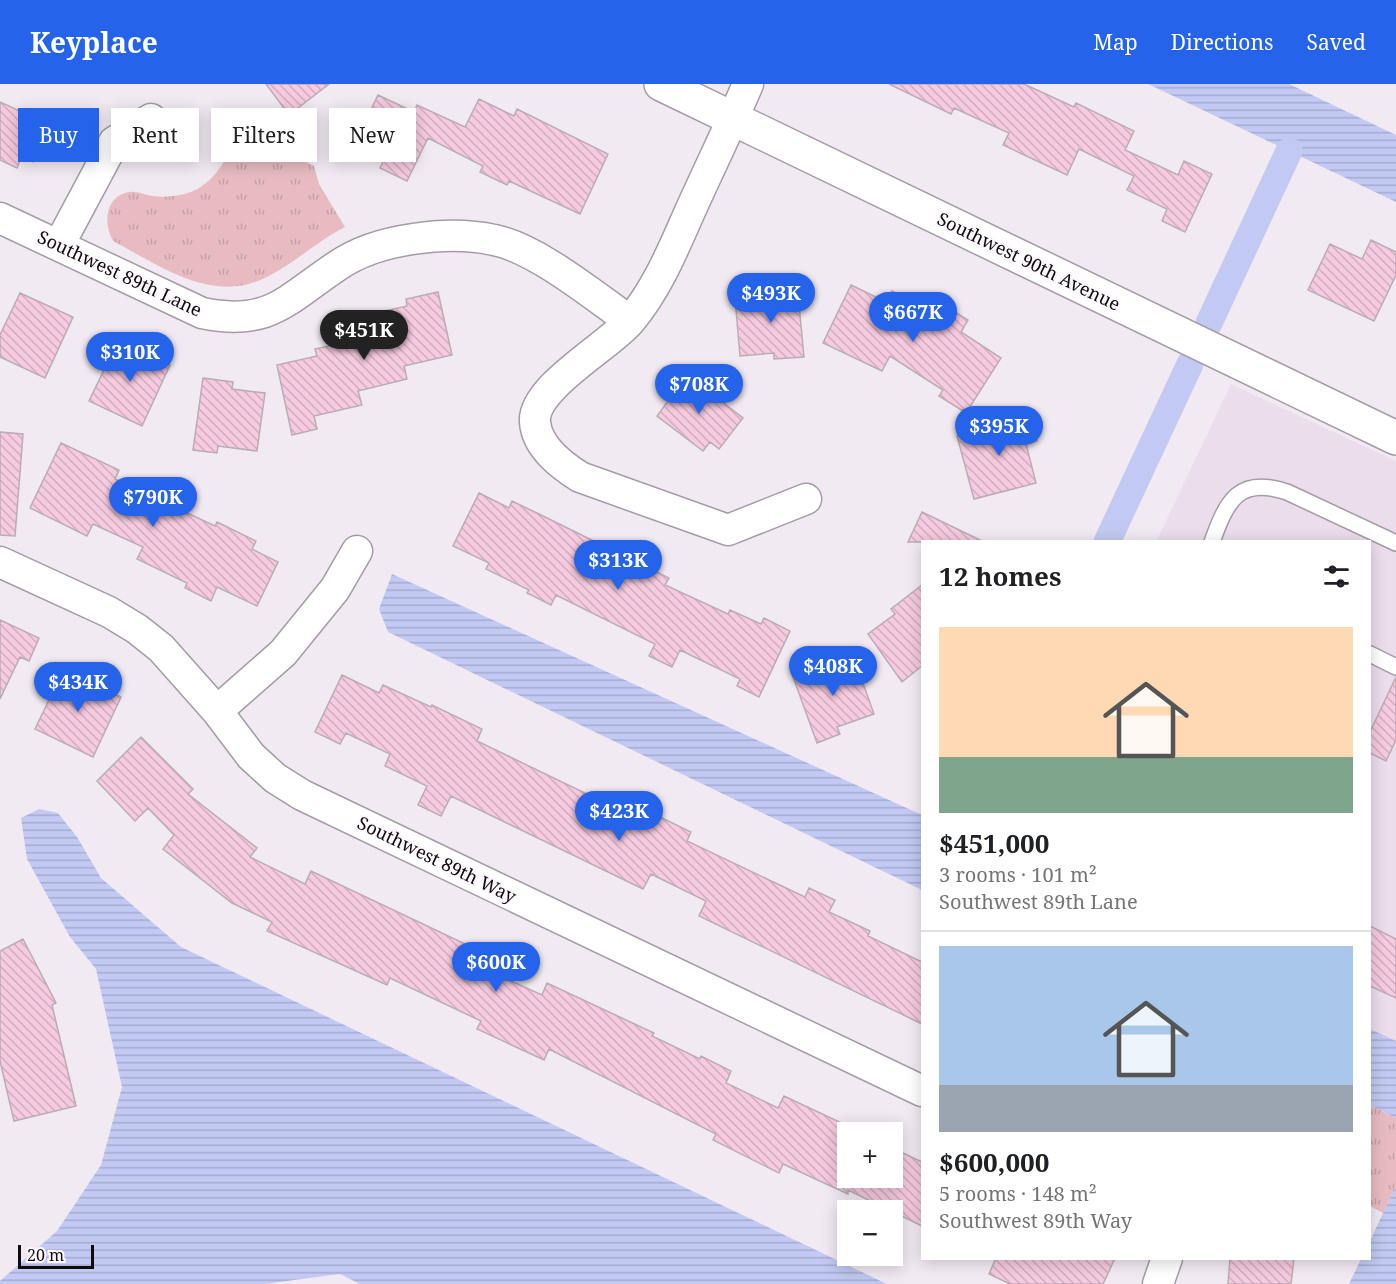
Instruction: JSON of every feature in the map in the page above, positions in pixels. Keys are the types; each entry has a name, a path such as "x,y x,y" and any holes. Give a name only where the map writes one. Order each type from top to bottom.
{"street":[{"name":"Southwest 90th Avenue","path":"661,84 1396,438"},
{"path":"748,84 654,288 630,321 561,380 538,408 535,422 547,450 562,466 580,477 728,530 806,499"},
{"path":"59,245 111,148"},
{"name":"Southwest 89th Lane","path":"0,218 202,313 241,317 258,316 279,308 339,264 382,243 432,236 496,240 558,271 630,321"},
{"path":"217,711 283,653 335,589 357,551"},
{"name":"Southwest 89th Way","path":"0,562 110,612 137,629 161,648 217,711 251,756 275,778 302,795 921,1091"},
{"path":"1158,1284 1166,1260"}],"lane":[{"path":"1213,540 1231,501 1242,491 1254,486 1270,486 1396,543"},
{"path":"1371,654 1396,667"}],"shaded area":[{"path":"1231,384 1396,461 1396,1053 1371,1040 1371,540 1157,540"}],"green space":[{"path":"223,162 306,162 314,166 319,184 345,227 267,277 247,285 227,287 207,285 168,271 113,241 107,219 115,199 129,192 152,196 178,196 202,186"},
{"path":"1371,1106 1396,1118 1396,1185 1383,1213 1371,1207"}],"water":[{"path":"1148,84 1289,84 1396,135 1396,202"},
{"path":"392,574 921,815 921,890 388,632 379,609"},
{"path":"39,809 58,813 77,837 101,878 181,947 837,1260 837,1266 849,1266 887,1284 360,1284 340,1274 264,1284 0,1284 0,1281 57,1231 101,1165 122,1087 96,969 70,937 27,859 21,818"},
{"path":"1371,1029 1396,1041 1396,1118 1371,1106"},
{"path":"1396,1185 1396,1284 1349,1284 1361,1260 1371,1260 1371,1239"}],"building":[{"path":"266,84 329,84 298,108 284,108"},
{"path":"889,84 1024,84 1074,107 1076,103 1134,131 1125,150 1178,175 1184,161 1212,174 1185,232 1162,221 1167,209 1127,190 1134,176 1079,149 1067,175 1003,145 1009,133 954,108 951,114"},
{"path":"378,95 406,108 372,108"},
{"path":"479,99 514,116 517,109 608,154 580,214 509,181 507,185 480,172 483,166 428,138 407,181 380,168 383,162 416,162 417,105 465,127"},
{"path":"0,102 18,110 20,162 17,168 0,160"},
{"path":"1371,240 1396,252 1396,275 1374,321 1308,290 1330,244 1362,259"},
{"path":"797,284 804,357 774,359 774,353 740,356 735,298 774,294 774,286"},
{"path":"851,285 886,302 892,291 941,316 947,307 968,320 961,332 1001,358 966,413 939,396 943,390 890,356 882,371 823,343"},
{"path":"438,292 452,355 404,366 407,379 358,391 362,405 314,416 317,429 292,435 277,365 317,356 315,349 372,336 367,315 407,306 406,299"},
{"path":"20,293 73,317 45,378 0,357 0,335"},
{"path":"118,341 170,365 142,426 89,401"},
{"path":"687,375 743,418 719,449 710,442 703,451 657,416"},
{"path":"203,378 233,382 232,389 265,393 257,451 218,446 217,453 193,450"},
{"path":"1030,416 1037,441 1026,444 1036,483 974,499 957,436"},
{"path":"0,432 23,434 15,536 0,535"},
{"path":"61,443 119,470 115,479 215,526 217,522 256,541 252,549 278,562 257,606 217,587 211,601 185,588 187,583 137,559 143,547 93,524 87,536 30,508"},
{"path":"479,493 509,508 512,501 539,514 669,578 665,585 728,614 730,610 761,624 764,618 790,631 759,697 737,686 740,679 680,650 672,667 649,656 655,644 556,595 551,605 527,593 529,590 486,569 489,563 453,546"},
{"path":"922,512 980,540 921,540 921,542 908,542"},
{"path":"921,586 921,667 902,682 868,634 895,614 891,609"},
{"path":"0,620 39,638 29,661 20,657 0,699"},
{"path":"854,658 874,714 837,727 840,734 817,743 792,674 820,664 822,670"},
{"path":"64,669 121,697 93,757 35,729"},
{"path":"342,675 379,693 383,685 482,729 477,741 647,823 652,813 691,832 687,841 805,897 809,888 835,900 829,912 870,931 868,936 921,962 921,1024 699,916 706,901 651,874 643,889 451,796 441,816 418,805 427,786 385,766 390,754 346,733 340,744 315,732"},
{"path":"1396,677 1396,740 1386,761 1371,754 1371,730"},
{"path":"141,737 193,789 188,794 257,848 250,857 305,884 311,871 495,958 489,971 542,995 547,983 654,1033 652,1036 731,1071 726,1083 778,1108 784,1096 839,1122 837,1122 837,1188 903,1188 903,1153 921,1162 921,1226 903,1217 903,1200 869,1200 848,1190 848,1194 783,1164 779,1173 713,1140 716,1134 549,1049 544,1060 477,1029 481,1021 390,978 387,985 267,931 272,922 232,903 163,849 174,835 148,808 135,821 97,781"},
{"path":"1371,926 1396,939 1396,998 1371,986"},
{"path":"23,939 56,1003 52,1005 76,1106 14,1121 0,1061 0,951"},
{"path":"995,1260 1114,1260 1103,1284 1010,1284 989,1274"},
{"path":"1230,1260 1294,1260 1291,1284 1228,1284"}],"waterway":[{"path":"1209,323 1289,151"},
{"path":"1108,540 1190,364"}]}
